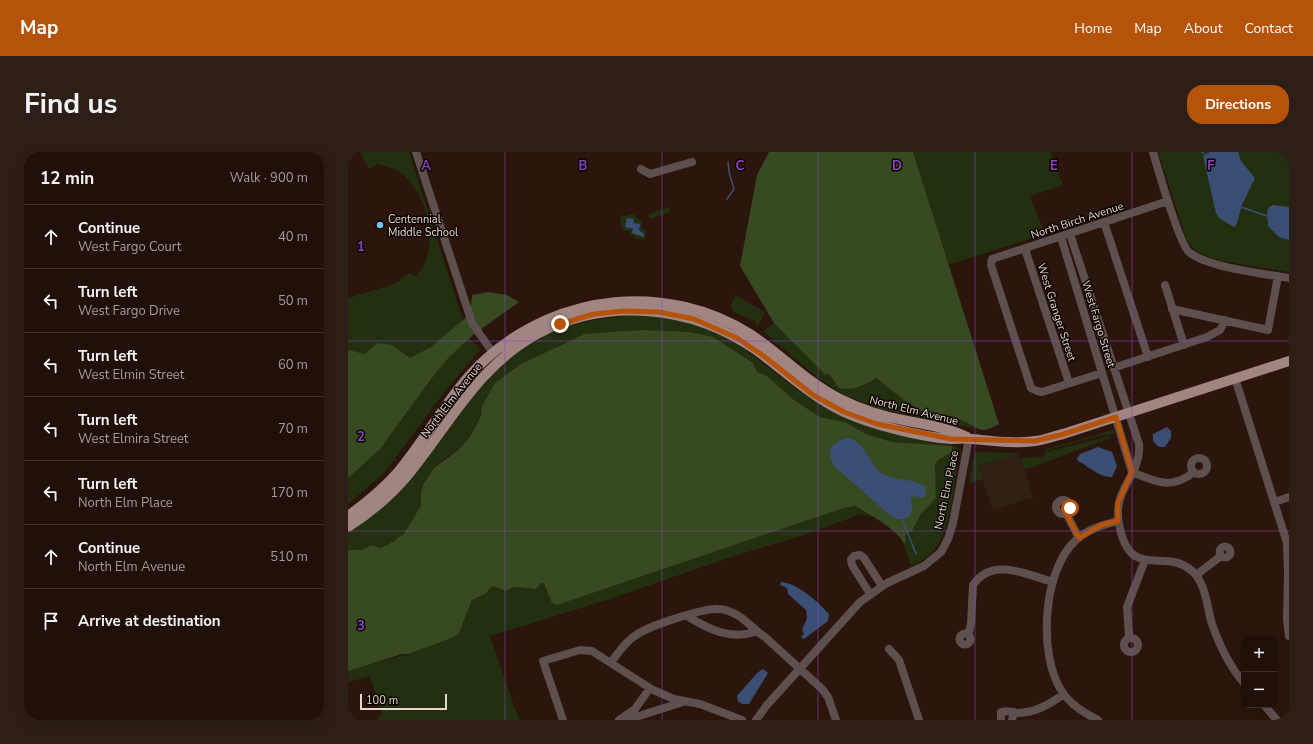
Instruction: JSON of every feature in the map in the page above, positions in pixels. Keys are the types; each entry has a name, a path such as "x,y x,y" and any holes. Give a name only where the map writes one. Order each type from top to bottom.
{"main road":[{"name":"North Elm Avenue","path":"348,516 373,497 398,471 462,386 521,332 554,316 581,307 612,307 638,301 671,304 751,335 808,380 837,398 870,412 952,429 969,438"},
{"name":"North Elm Avenue","path":"348,528 370,512 397,487 496,356"},
{"name":"North Elm Place","path":"969,438 1002,442 1035,441 1064,434 1289,361"}],"street":[{"path":"416,152 472,323 496,356"},
{"path":"1153,152 1168,201 1187,250 1198,259 1242,270 1289,278"},
{"path":"641,169 650,174 692,162"},
{"name":"North Birch Avenue","path":"1069,383 1042,392 1031,388 991,265 992,260 1168,201"},
{"path":"1104,222 1148,357"},
{"name":"West Fargo Street","path":"1070,234 1138,440 1140,452 1138,462 1118,502 1118,521 1127,547 1137,557 1145,560"},
{"name":"West Fargo Street","path":"1061,236 1132,472"},
{"name":"West Granger Street","path":"1025,249 1069,383"},
{"path":"1172,309 1268,330 1278,276"},
{"path":"1165,285 1184,345"},
{"path":"1114,368 1213,334 1220,330 1225,320"},
{"path":"1069,383 1102,373"},
{"path":"1235,378 1287,543 1287,619 1289,636"},
{"name":"North Elm Place","path":"756,720 766,705 850,612 870,594 882,586 924,566 937,556 945,546 953,523 969,438"},
{"path":"1132,472 1155,481 1170,483 1182,480 1194,472"},
{"path":"1274,502 1289,497"},
{"path":"1066,513 1079,538"},
{"path":"1098,720 1086,714 1064,694 1054,676 1048,650 1047,618 1057,566 1065,552 1079,538 1101,525 1118,521"},
{"path":"870,594 852,565 851,560 854,556 860,555 864,558 882,586"},
{"path":"1196,575 1221,556"},
{"path":"1129,637 1127,607 1145,560 1178,564 1187,567 1196,575 1202,586 1213,625 1225,654 1241,678"},
{"path":"968,635 971,624 973,586 992,570 1008,569 1053,582"},
{"path":"611,662 628,642 640,633 701,610 718,609 733,613 747,621 755,632 765,637 800,668 826,693 836,720"},
{"path":"687,616 708,629 732,635 745,635 755,632"},
{"path":"889,649 900,660 919,720"},
{"path":"563,720 543,661 586,650 599,654 650,688 674,699 700,704 742,720"},
{"path":"619,720 635,709 650,688"},
{"path":"1001,720 1001,712 1009,710 1013,716 1039,709 1048,706 1064,694"},
{"path":"626,720 684,701"},
{"path":"1267,708 1277,720"}],"shaded area":[{"path":"1019,453 1033,497 993,510 978,466"}],"green space":[{"path":"360,152 409,152 468,336 480,350 445,391 385,472 348,504 348,298 394,284 411,272 413,276 416,276 424,265 428,252 429,237 428,222 424,207 418,193 410,181 400,172 389,167 377,164 371,168 368,168"},
{"path":"769,152 913,152 999,424 983,430 957,418 948,420 938,419 904,400 876,378 858,387 850,389 839,388 829,374 825,375 774,323 740,266 757,175"},
{"path":"913,152 1051,152 1063,185 1030,196 1045,234 948,265"},
{"path":"1158,152 1289,152 1289,272 1219,260 1208,257 1195,250 1186,238"},
{"path":"669,207 671,212 650,219 648,214"},
{"path":"628,214 635,215 637,219 642,220 641,227 646,231 645,240 634,238 634,235 629,235 630,231 622,230 622,225 620,224 621,215 628,216"},
{"path":"488,292 507,295 519,302 473,335 449,357 431,379 380,449 348,478 348,350 365,354 377,343 392,345 410,358 431,347 470,314 472,295"},
{"path":"735,295 765,312 758,326 755,325 756,322 733,312 731,306"},
{"path":"645,315 677,319 716,332 738,344 799,391 837,414 957,447 959,454 954,492 948,519 939,543 932,552 911,566 904,544 906,540 905,534 912,531 921,514 936,498 935,465 938,460 952,452 947,445 934,446 892,442 866,434 845,422 820,417 794,400 767,376 641,330 606,336 563,347 522,364 506,373 495,384 487,397 469,438 461,447 438,464 424,482 421,492 421,507 403,535 398,537 395,541 380,548 348,550 348,533 360,525 486,378 505,362 541,338 559,330 577,324 598,320"},
{"path":"774,323 825,375 829,374 839,388 861,387 875,378 926,415 937,418 959,419 974,428 880,409 844,395 815,376 763,331"},
{"path":"641,330 689,332 713,337 753,363 757,372 767,376 794,400 820,417 845,422 866,434 892,442 952,446 952,452 938,460 935,465 936,498 921,514 912,531 905,534 906,540 904,544 890,528 855,506 844,508 557,605 552,603 544,583 541,583 536,589 515,587 506,591 493,586 487,593 472,600 459,633 454,637 408,654 402,654 348,671 348,550 362,550 371,546 380,548 395,541 398,537 403,535 421,506 421,492 424,483 434,468 458,450 469,438 481,415 482,406 495,383 519,365 585,334"},
{"path":"1112,430 1115,431 1114,434 1096,437 1098,434"},
{"path":"1093,436 1096,437 1045,451 1046,449"},
{"path":"1110,436 1110,438 1025,470 1021,458 1043,457 1045,452"},
{"path":"976,452 1019,453 978,466 983,479 969,484 974,455"},
{"path":"855,506 874,517 861,514 807,534 734,556 607,600 490,636 519,720 377,720 382,713 370,676 348,682 349,669 408,654 459,633 472,600 487,593 493,586 506,591 516,587 533,589 541,583 545,583 557,605 844,508"}],"water":[{"path":"1210,152 1238,152 1241,161 1255,178 1242,205 1236,226 1234,227 1219,218 1216,213 1203,156"},
{"path":"1273,205 1289,207 1289,240 1279,237 1268,226 1267,212 1269,207"},
{"path":"627,218 634,219 633,223 640,224 639,230 644,234 644,237 632,233 633,229 625,227"},
{"path":"1167,427 1171,431 1171,438 1165,447 1159,447 1153,441 1153,434"},
{"path":"846,438 857,442 865,451 875,467 884,475 914,482 925,487 926,492 924,498 911,497 912,511 906,519 896,519 892,517 835,467 830,453 831,449 840,440"},
{"path":"1098,447 1112,452 1117,466 1112,477 1099,474 1077,459 1080,454"},
{"path":"781,582 801,589 829,614 828,621 804,639 801,637 804,634 802,630 807,618 806,610 788,594 787,588 780,585"},
{"path":"763,669 768,673 749,704 742,704 738,701 737,696 757,673"}],"waterway":[{"path":"727,199 734,189 728,162"},
{"path":"1241,207 1267,216"},
{"path":"903,521 916,554"}],"place":[{"name":"Centennial Middle School","path":"380,225"}],"route":[{"path":"560,324 594,314 612,311 659,312 694,319 713,326 737,338 756,350 813,395 844,412 877,424 951,439 969,438 1002,442 1035,441 1064,434 1116,417 1127,450 1132,472 1118,502 1118,521 1101,525 1085,533 1079,538 1066,513 1070,508"}]}
